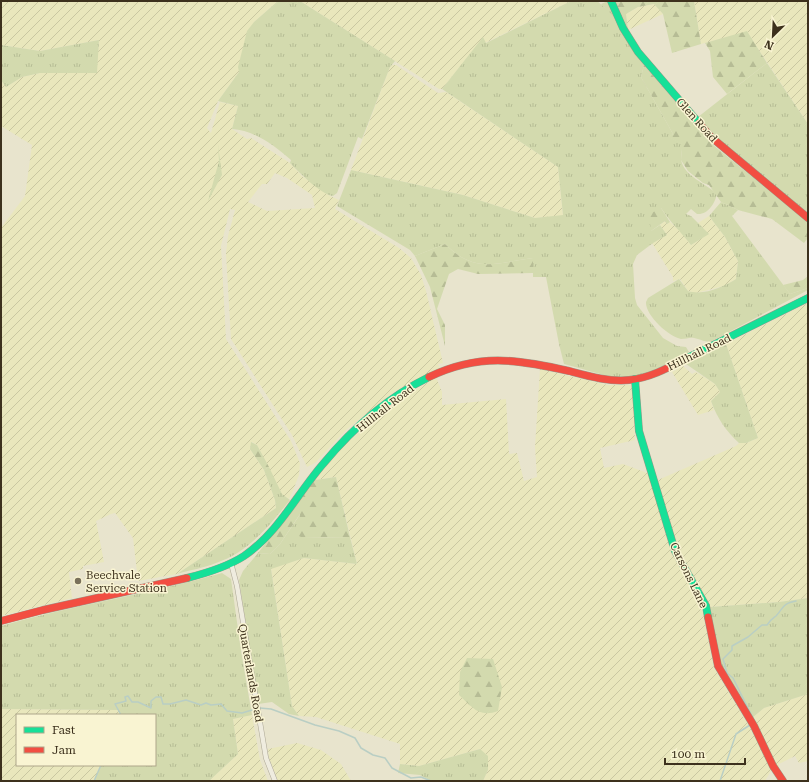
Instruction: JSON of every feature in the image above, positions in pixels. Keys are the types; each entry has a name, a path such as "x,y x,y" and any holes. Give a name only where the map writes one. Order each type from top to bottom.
{"main road":[{"name":"Glen Road","path":"611,1 638,52 711,136 808,218"},
{"name":"Hillhall Road","path":"1,621 48,608 163,584 209,572 244,556 266,536 331,454 344,441 393,399 424,380 456,366 488,359 503,358 532,362 602,379 635,379 671,366 808,298"},
{"name":"Carsons Lane","path":"635,379 639,431 675,551 706,606 718,666 752,723 773,766 783,781"}],"street":[{"name":"Quarterlands Road","path":"231,563 237,586 266,758 275,781"}],"shaded area":[{"path":"1,1 278,1 254,22 239,72 218,101 207,128 211,133 220,102 238,106 232,129 247,139 251,138 290,163 302,176 330,196 339,200 335,209 399,248 411,258 421,275 426,291 443,363 438,364 440,368 395,391 346,430 315,463 307,467 292,435 231,339 226,253 228,236 235,210 230,209 221,246 226,339 291,441 300,463 299,475 289,499 282,495 257,445 252,442 250,449 264,470 275,500 276,508 177,574 138,581 133,538 115,513 111,514 96,521 104,562 83,566 83,569 69,572 72,598 1,616 1,228 25,196 32,145 1,126 1,80 6,87 22,77 40,73 96,73 99,40 40,51 1,45","holes":["275,173 287,178 312,195 315,208 267,211 248,202 262,184 267,184"]},
{"path":"300,1 571,1 485,43 483,38 442,89 439,89"},
{"path":"694,1 808,1 808,124 747,32 701,44"},
{"path":"654,4 663,14 628,30 626,14 638,7"},
{"path":"392,65 396,65 438,93 446,92 558,167 563,216 535,218 463,195 351,170"},
{"path":"709,216 725,237 738,261 736,279 724,286 696,293 688,291 680,279 673,281 673,277 652,243 667,235 660,225 665,221 667,224 670,222 682,233 691,245 708,234 698,223"},
{"path":"808,303 808,598 779,602 710,607 680,554 673,536 658,480 736,446 739,443 746,443 758,438 726,344"},
{"path":"683,366 692,374 696,372 715,384 720,392 711,401 714,410 698,415 672,372"},
{"path":"540,369 608,385 633,385 635,440 600,448 604,468 623,464 647,473 653,486 667,539 701,603 714,668 749,726 772,769 765,781 483,781 488,770 480,749 419,766 400,764 400,744 316,717 299,716 292,706 271,568 304,558 357,564 336,477 315,480 344,445 394,404 436,377 442,392 442,405 506,399 509,454 517,453 524,481 537,477 535,447"},
{"path":"808,694 808,761 799,763 795,756 779,764 779,770 752,718 764,708"},
{"path":"1,709 119,710 121,714 16,714 16,766 101,766 94,781 1,781"},
{"path":"252,715 260,760 268,781 209,781 238,754 233,719"},
{"path":"297,743 321,750 341,764 351,781 278,781 269,758 268,749"}],"green space":[{"path":"278,1 300,1 395,61 390,67 362,139 358,137 337,193 333,196 322,191 310,182 290,163 291,160 271,144 248,132 232,129 238,106 218,101 239,72 238,67 247,31 254,22"},
{"path":"571,1 597,1 614,15 630,46 644,65 641,77 673,134 669,137 683,144 681,159 683,165 691,175 717,194 713,205 704,213 697,214 691,209 686,214 691,216 709,234 691,245 661,208 651,231 660,225 667,235 637,255 633,264 635,298 637,305 663,338 677,346 686,347 689,352 645,374 625,378 610,376 564,364 546,277 533,277 533,258 496,264 476,263 466,260 445,244 415,256 410,250 337,206 351,170 463,195 535,218 563,215 558,167 442,89 483,37 486,43"},
{"path":"608,1 694,1 701,44 672,53 663,14 654,4 638,7 626,14 628,30 601,4"},
{"path":"747,31 767,63 727,94 713,77 710,51 705,43"},
{"path":"99,40 97,73 40,73 22,77 6,87 1,80 1,45 40,51"},
{"path":"767,63 808,124 808,209 806,211 763,178 722,143 698,117"},
{"path":"644,65 713,145 808,222 808,238 804,243 772,219 738,210 721,202 709,185 703,183 688,171 681,160 682,144 668,137 673,134 641,77"},
{"path":"218,145 222,175 208,201 219,161"},
{"path":"721,202 738,210 732,216 790,294 808,288 808,290 712,341 705,341 696,338 681,339 664,330 653,319 649,313 646,302 648,298 679,279 688,291 707,292 719,288 736,279 738,261 725,237 709,216"},
{"path":"661,208 670,222 667,224 665,221 651,231 649,214"},
{"path":"445,244 466,260 476,263 496,264 533,258 533,273 478,274 458,269 449,274 437,309 445,325 445,346 430,287 415,256"},
{"path":"808,276 808,288 790,294 783,285 803,280"},
{"path":"726,344 758,438 746,443 739,443 734,438 722,424 716,413 711,401 720,392 715,384 686,364"},
{"path":"251,442 257,445 269,467 264,470 250,449"},
{"path":"269,467 282,494 290,500 274,519 258,537 239,552 211,565 177,574 276,508 275,500 264,470"},
{"path":"336,477 350,537 303,538 299,536 300,514 280,544 270,554 258,553 315,480"},
{"path":"301,513 303,538 350,537 357,564 304,558 271,569 292,706 299,716 289,714 272,702 258,704 239,580 243,571 258,553 270,554 280,544"},
{"path":"222,573 231,579 252,715 233,719 238,754 209,781 94,781 101,766 156,766 156,714 120,714 118,710 1,709 1,626"},
{"path":"808,598 808,694 764,708 752,718 720,665 710,607 779,602"},
{"path":"467,658 493,659 502,687 498,711 486,713 476,710 459,695 460,672"},
{"path":"480,749 488,756 488,770 483,781 431,781 420,775 398,773 400,764 419,766"}],"waterway":[{"path":"755,722 733,678 727,673 723,659 732,650 732,646 748,637 762,625 767,625 786,604 796,601"},
{"path":"120,714 115,704 126,701 125,697 128,696 132,702 138,702 151,708 151,701 156,697 161,697 163,704 186,700 201,705 206,703 211,705 221,704 227,711 242,713 252,710"},
{"path":"260,708 271,709 315,725 339,731 355,738 361,748 373,755 385,758 392,768 411,778 421,777 431,781"},
{"path":"720,781 736,734 750,725"},
{"path":"94,781 101,766"}],"traffic: fast":[{"path":"611,1 623,28 638,52 699,123"},
{"path":"683,360 808,298"},
{"path":"187,578 209,572 231,563 256,547 277,525 334,451 358,426 399,394 429,377"},
{"path":"635,379 639,431 675,551 706,606 708,617"}],"traffic: jam":[{"path":"699,123 711,137 808,218"},
{"path":"429,377 447,369 465,364 498,360 515,361 550,367 591,377 629,380 664,370 683,360"},
{"path":"1,621 43,610 187,578"},
{"path":"708,617 718,666 754,726 773,766 783,781"}],"place":[{"name":"Beechvale Service Station","path":"78,581"}]}
